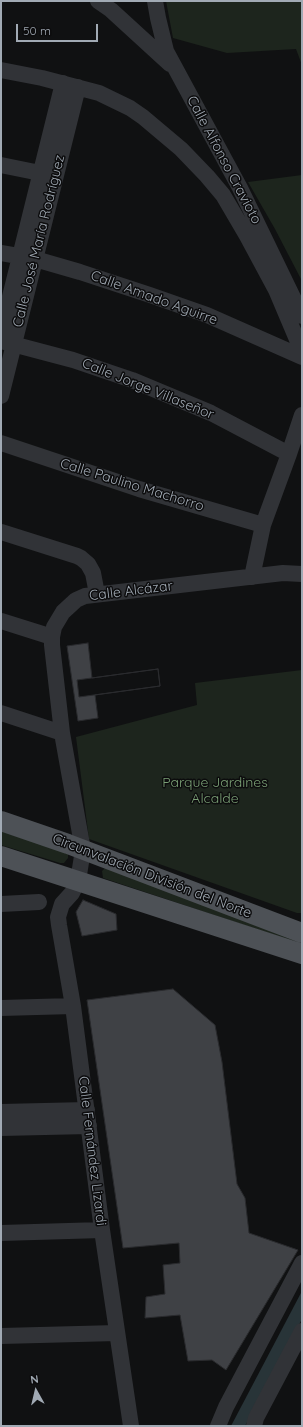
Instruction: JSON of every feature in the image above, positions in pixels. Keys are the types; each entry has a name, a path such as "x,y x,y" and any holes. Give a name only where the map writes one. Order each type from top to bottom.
{"main road":[{"name":"Circunvalación División del Norte","path":"1,821 83,850 300,932"},
{"name":"Circunvalación División del Norte","path":"1,856 302,954"}],"street":[{"path":"98,1 111,10 174,68"},
{"name":"Calle Alfonso Cravioto","path":"155,1 166,51 230,170 278,264 302,316"},
{"path":"1,70 18,72 99,93 130,108 181,148 223,195 276,290 298,342 302,346"},
{"name":"Calle José María Rodríguez","path":"1,396 8,343 70,85"},
{"path":"1,165 48,174"},
{"path":"230,170 233,213"},
{"name":"Calle Amado Aguirre","path":"1,253 28,258 113,282 178,304 302,357"},
{"name":"Calle José María Rodríguez","path":"1,333 28,258"},
{"name":"Calle Jorge Villaseñor","path":"8,343 73,360 138,382 211,413 289,454"},
{"path":"252,577 263,524 302,415"},
{"name":"Calle Paulino Machorro","path":"1,443 139,488 263,524"},
{"path":"1,532 81,558 91,568 94,577 96,594"},
{"name":"Calle Alcázar","path":"78,881 83,850 62,733 52,645 52,637 58,619 69,605 85,596 284,573 302,574"},
{"path":"1,621 52,637"},
{"path":"1,713 62,733"},
{"name":"Calle Fernández Lizardi","path":"78,881 72,892 62,904 58,917 58,925 73,1006 102,1230 131,1426"},
{"path":"1,904 39,902"},
{"path":"1,1008 73,1006"},
{"path":"1,1112 87,1110"},
{"path":"1,1128 89,1126"},
{"path":"1,1232 102,1230"},
{"path":"218,1426 226,1407 302,1263"},
{"path":"254,1426 302,1331"},
{"path":"1,1336 117,1333"}],"green space":[{"path":"166,1 302,1 302,65 296,49 227,53 173,38"},
{"path":"302,175 302,281 248,182"},
{"name":"Parque Jardines Alcalde","path":"302,670 302,913 297,913 89,839 76,737 197,705 195,683"},
{"path":"1,831 68,853 68,858 64,863 60,863 1,845"},
{"path":"105,868 299,939 298,943 103,878 102,871"}],"shaded area":[{"path":"302,1291 302,1319 245,1426 231,1426"}],"building":[{"path":"88,643 92,678 158,669 160,686 95,695 98,718 78,721 67,646"},
{"path":"158,669 160,686 79,697 77,680"},
{"path":"83,900 116,914 117,930 82,936 76,912"},
{"path":"173,989 215,1025 222,1062 237,1184 245,1198 249,1233 298,1250 226,1370 212,1360 188,1361 180,1315 145,1318 146,1297 165,1294 163,1265 180,1263 179,1243 123,1248 87,1000"}]}
